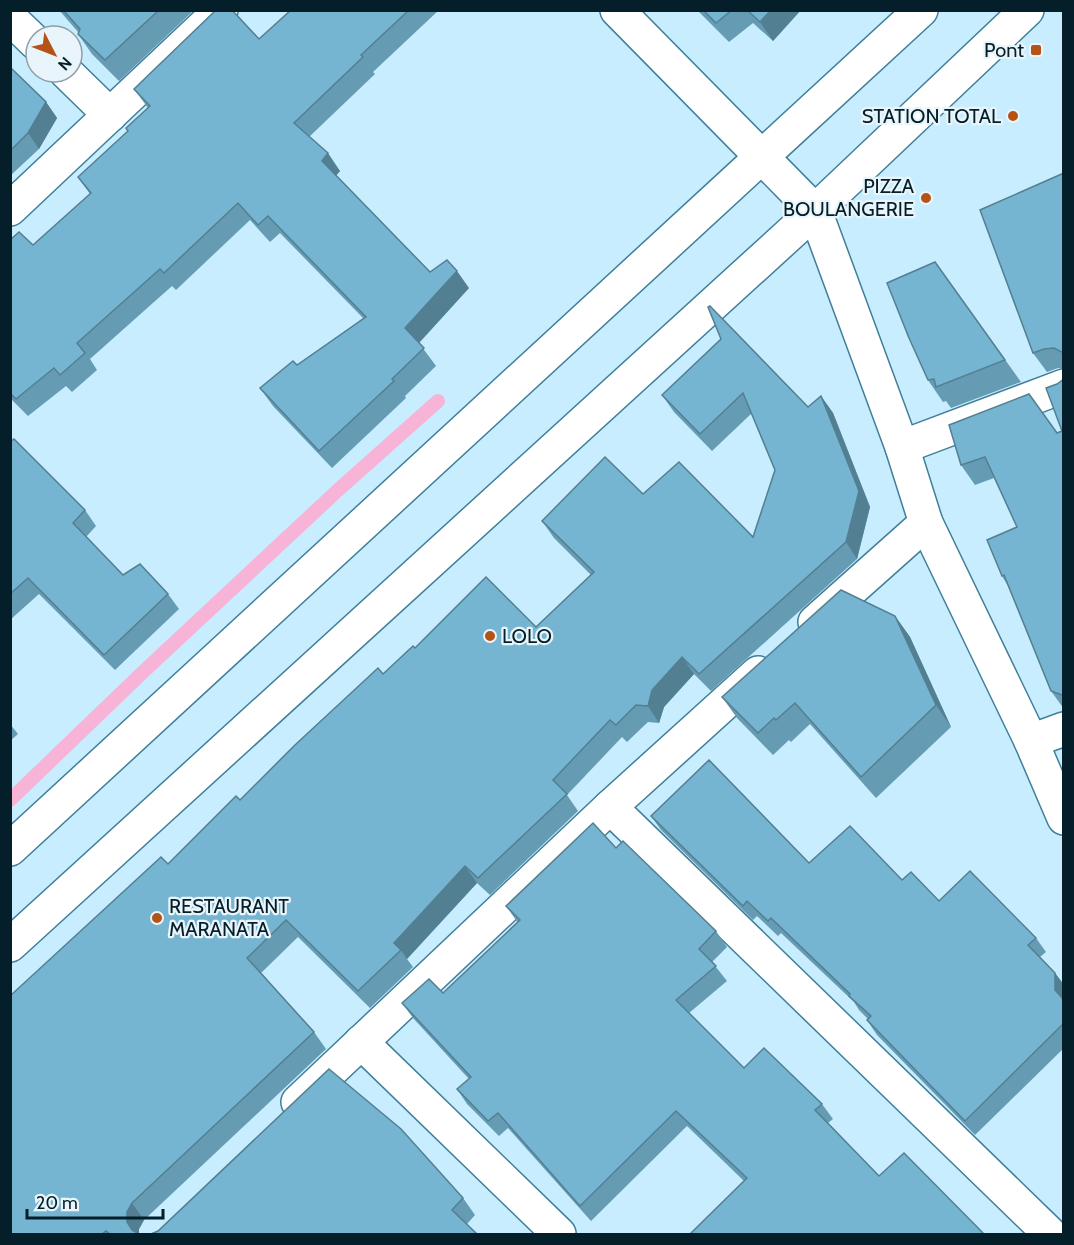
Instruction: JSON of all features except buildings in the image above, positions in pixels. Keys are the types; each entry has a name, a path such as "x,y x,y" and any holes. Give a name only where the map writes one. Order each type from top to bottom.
{"street":[{"path":"10,209 221,10"},
{"path":"617,10 815,211 902,447 926,523 1031,741 1064,818"},
{"path":"10,849 921,10"},
{"path":"10,945 815,211 1027,10"},
{"path":"10,18 24,31"},
{"path":"78,84 110,115"},
{"path":"902,447 1064,386"},
{"path":"276,1122 610,807 926,523"},
{"path":"1031,741 1064,729"},
{"path":"610,807 1050,1234"},
{"path":"361,1042 560,1234"}],"waterway":[{"path":"10,800 337,491 438,401"}],"place":[{"name":"Pont","path":"1036,50"},
{"name":"STATION TOTAL","path":"1013,116"},
{"name":"PIZZA BOULANGERIE","path":"926,198"},
{"name":"LOLO","path":"490,636"},
{"name":"RESTAURANT MARANATA","path":"157,918"}]}
